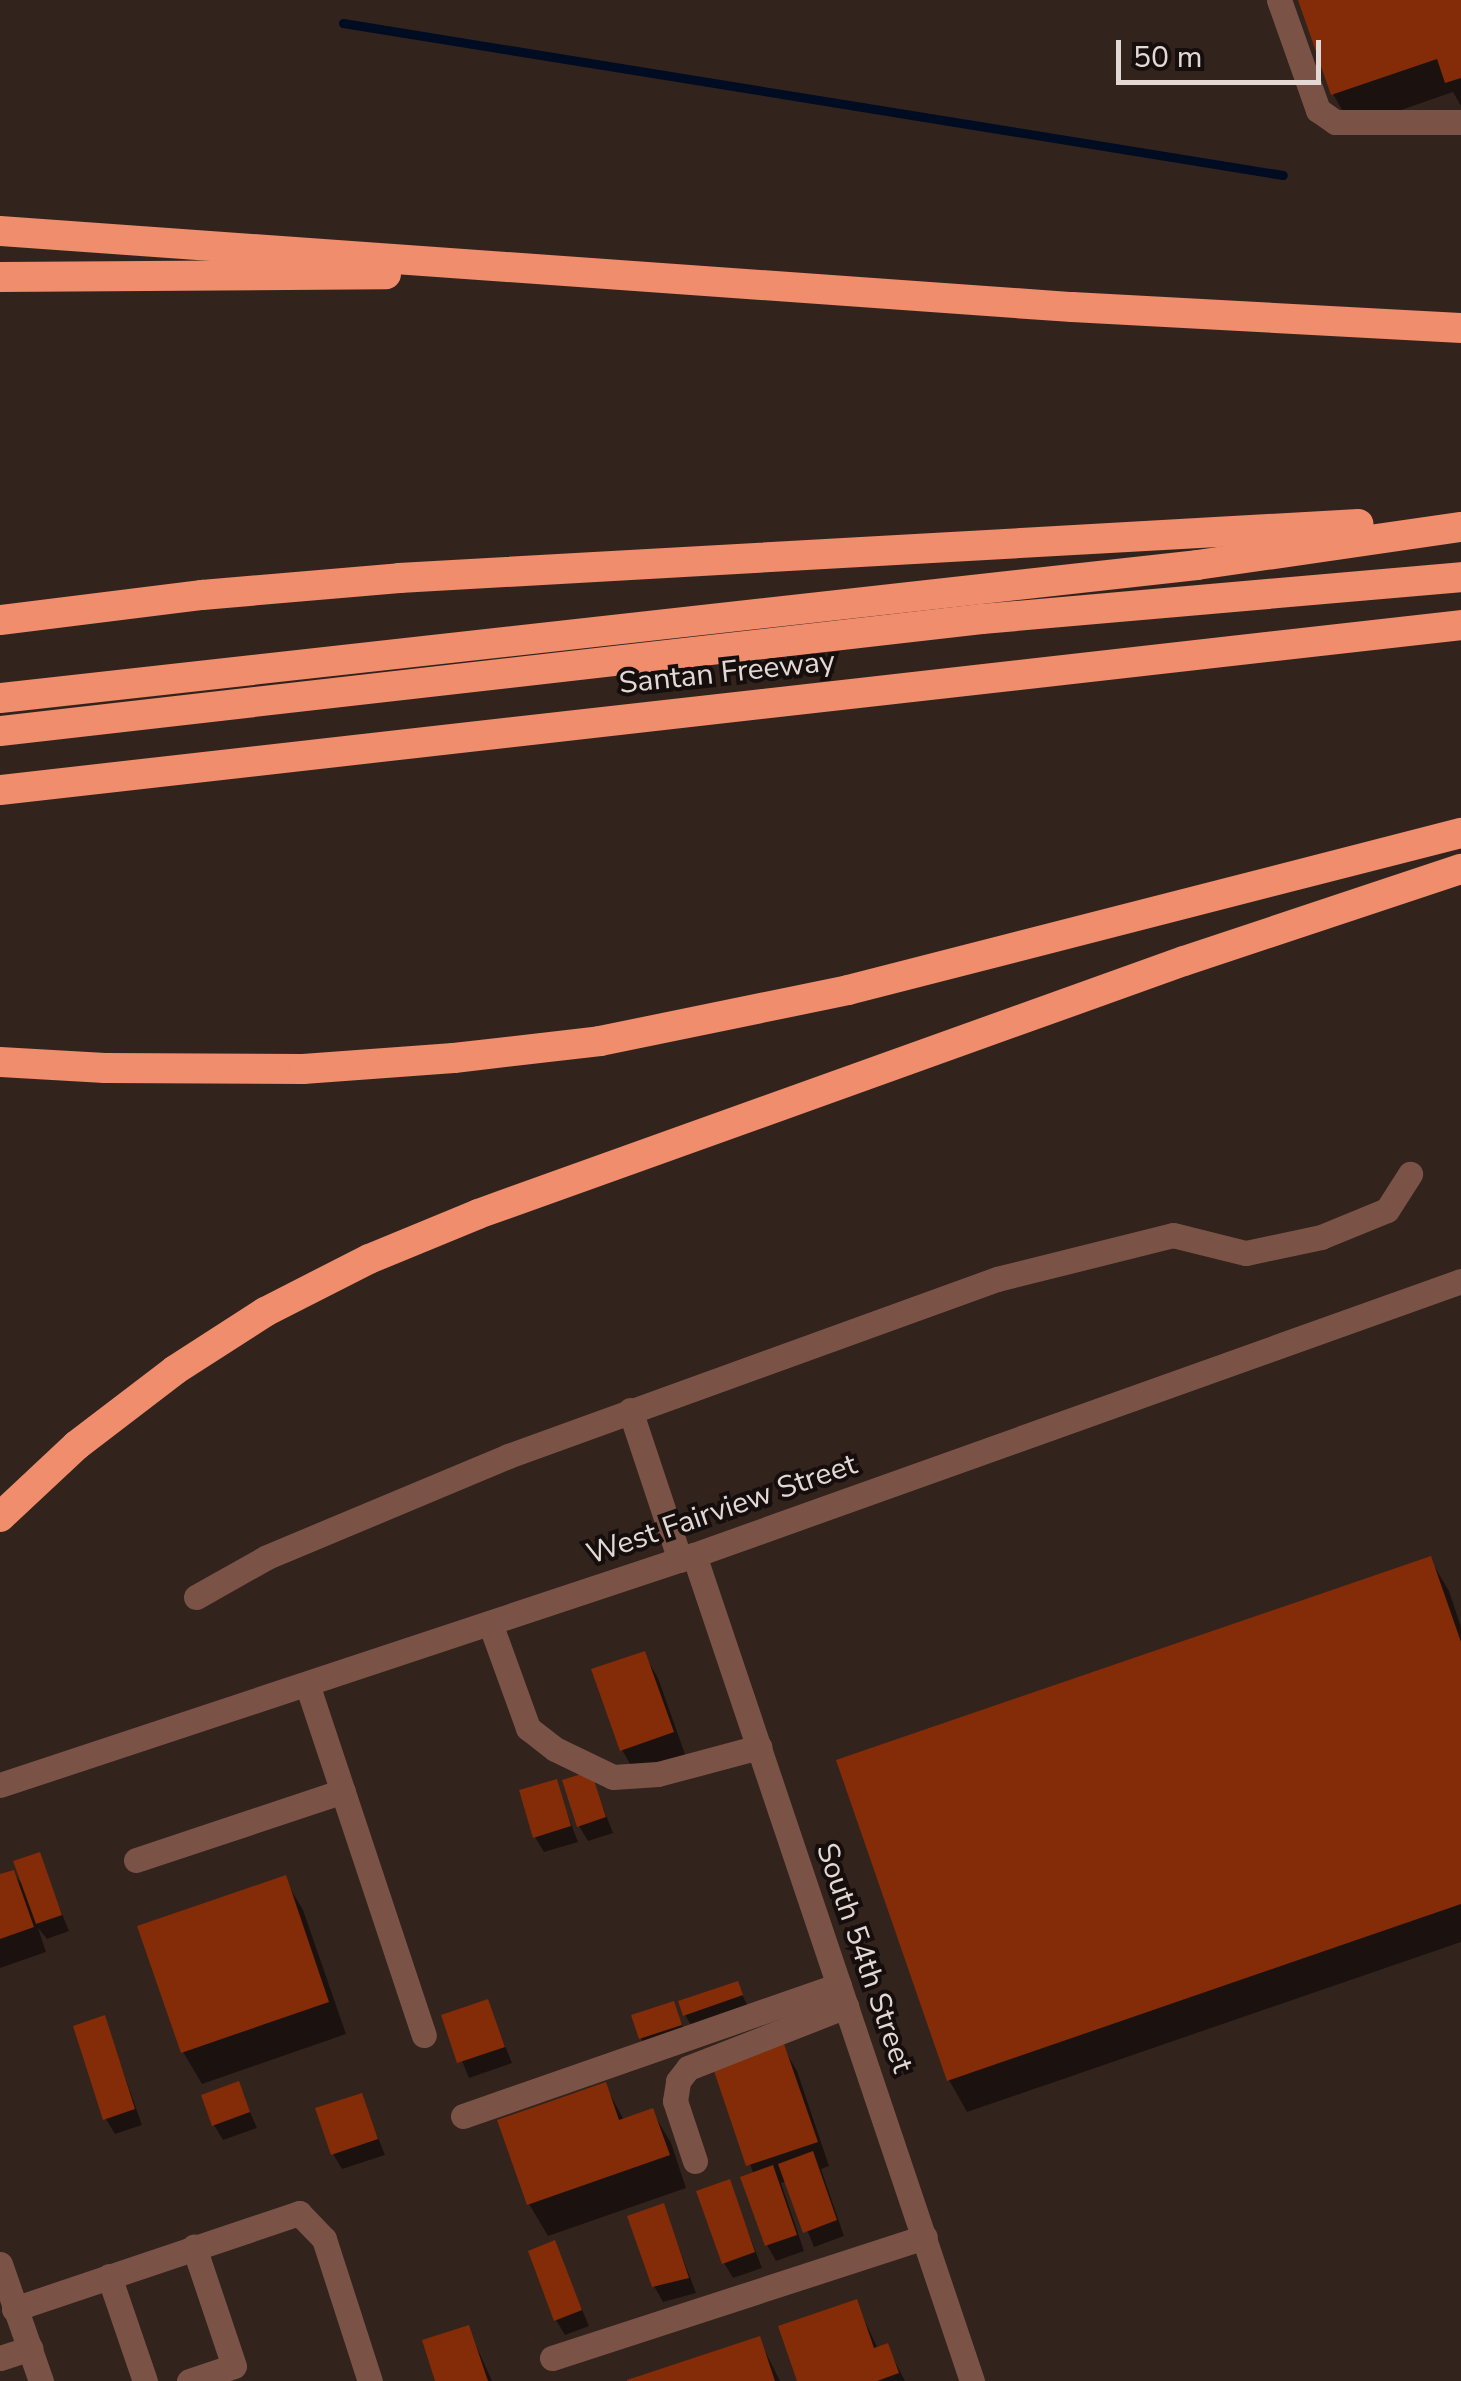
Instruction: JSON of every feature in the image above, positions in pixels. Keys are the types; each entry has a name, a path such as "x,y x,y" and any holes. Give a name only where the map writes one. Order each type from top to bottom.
{"highway":[{"path":"0,231 1090,308 1461,328"},
{"path":"0,277 328,278 519,268"},
{"path":"0,620 202,595 419,576 1192,536 1461,516"},
{"path":"0,698 1197,566 1461,528"},
{"path":"0,731 982,619 1461,577"},
{"name":"Santan Freeway","path":"0,790 1461,625"},
{"path":"0,1062 104,1068 303,1069 454,1058 600,1041 832,994 1461,833"},
{"path":"0,1517 77,1445 174,1370 265,1312 369,1258 493,1209 1200,956 1461,869"}],"street":[{"path":"1280,0 1318,110 1335,122 1461,122"},
{"path":"196,1597 268,1557 630,1410 997,1279 1173,1234 1246,1253 1321,1237 1386,1210 1410,1174"},
{"name":"West Fairview Street","path":"0,1785 688,1558 1461,1282"},
{"name":"South 54th Street","path":"630,1410 759,1747 972,2381"},
{"path":"490,1623 528,1728 555,1749 614,1777 658,1774 759,1747"},
{"path":"307,1684 424,2035"},
{"path":"136,1860 343,1791"},
{"path":"463,2116 843,1995"},
{"path":"695,2161 674,2100 678,2081 688,2068 843,1995"},
{"path":"14,2309 299,2213 324,2239 370,2381"},
{"path":"552,2358 925,2236"},
{"path":"189,2381 234,2366 194,2247"},
{"path":"0,2264 41,2381"},
{"path":"109,2276 145,2381"},
{"path":"0,2358 30,2348"}],"building":[{"path":"1298,0 1461,0 1461,78 1445,83 1437,59 1331,95"},
{"path":"1431,1556 1461,1642 1461,1904 947,2081 836,1760"},
{"path":"645,1651 674,1732 620,1751 591,1669"},
{"path":"591,1771 606,1817 577,1827 562,1780"},
{"path":"557,1779 571,1826 533,1838 519,1790"},
{"path":"40,1852 62,1915 36,1924 13,1861"},
{"path":"14,1870 34,1927 0,1939 0,1874"},
{"path":"286,1875 329,2002 181,2053 137,1926"},
{"path":"738,1981 743,1995 683,2016 678,2001"},
{"path":"488,1999 505,2047 457,2063 441,2015"},
{"path":"674,2001 682,2025 639,2039 631,2015"},
{"path":"105,2015 135,2109 103,2120 73,2026"},
{"path":"784,2044 818,2142 746,2166 713,2068"},
{"path":"239,2081 250,2112 212,2126 201,2095"},
{"path":"606,2082 619,2120 653,2108 670,2155 527,2205 497,2120"},
{"path":"362,2093 378,2139 331,2155 315,2108"},
{"path":"813,2151 837,2220 803,2233 778,2164"},
{"path":"773,2165 797,2235 765,2246 740,2177"},
{"path":"730,2179 755,2252 722,2264 696,2191"},
{"path":"664,2203 689,2278 652,2287 627,2216"},
{"path":"555,2240 582,2310 554,2321 528,2251"},
{"path":"857,2299 874,2348 888,2343 899,2373 877,2381 797,2381 778,2326"},
{"path":"469,2325 488,2381 435,2381 422,2340"},
{"path":"760,2336 775,2381 627,2381 627,2380"}],"waterway":[{"path":"343,23 1283,175"}]}
